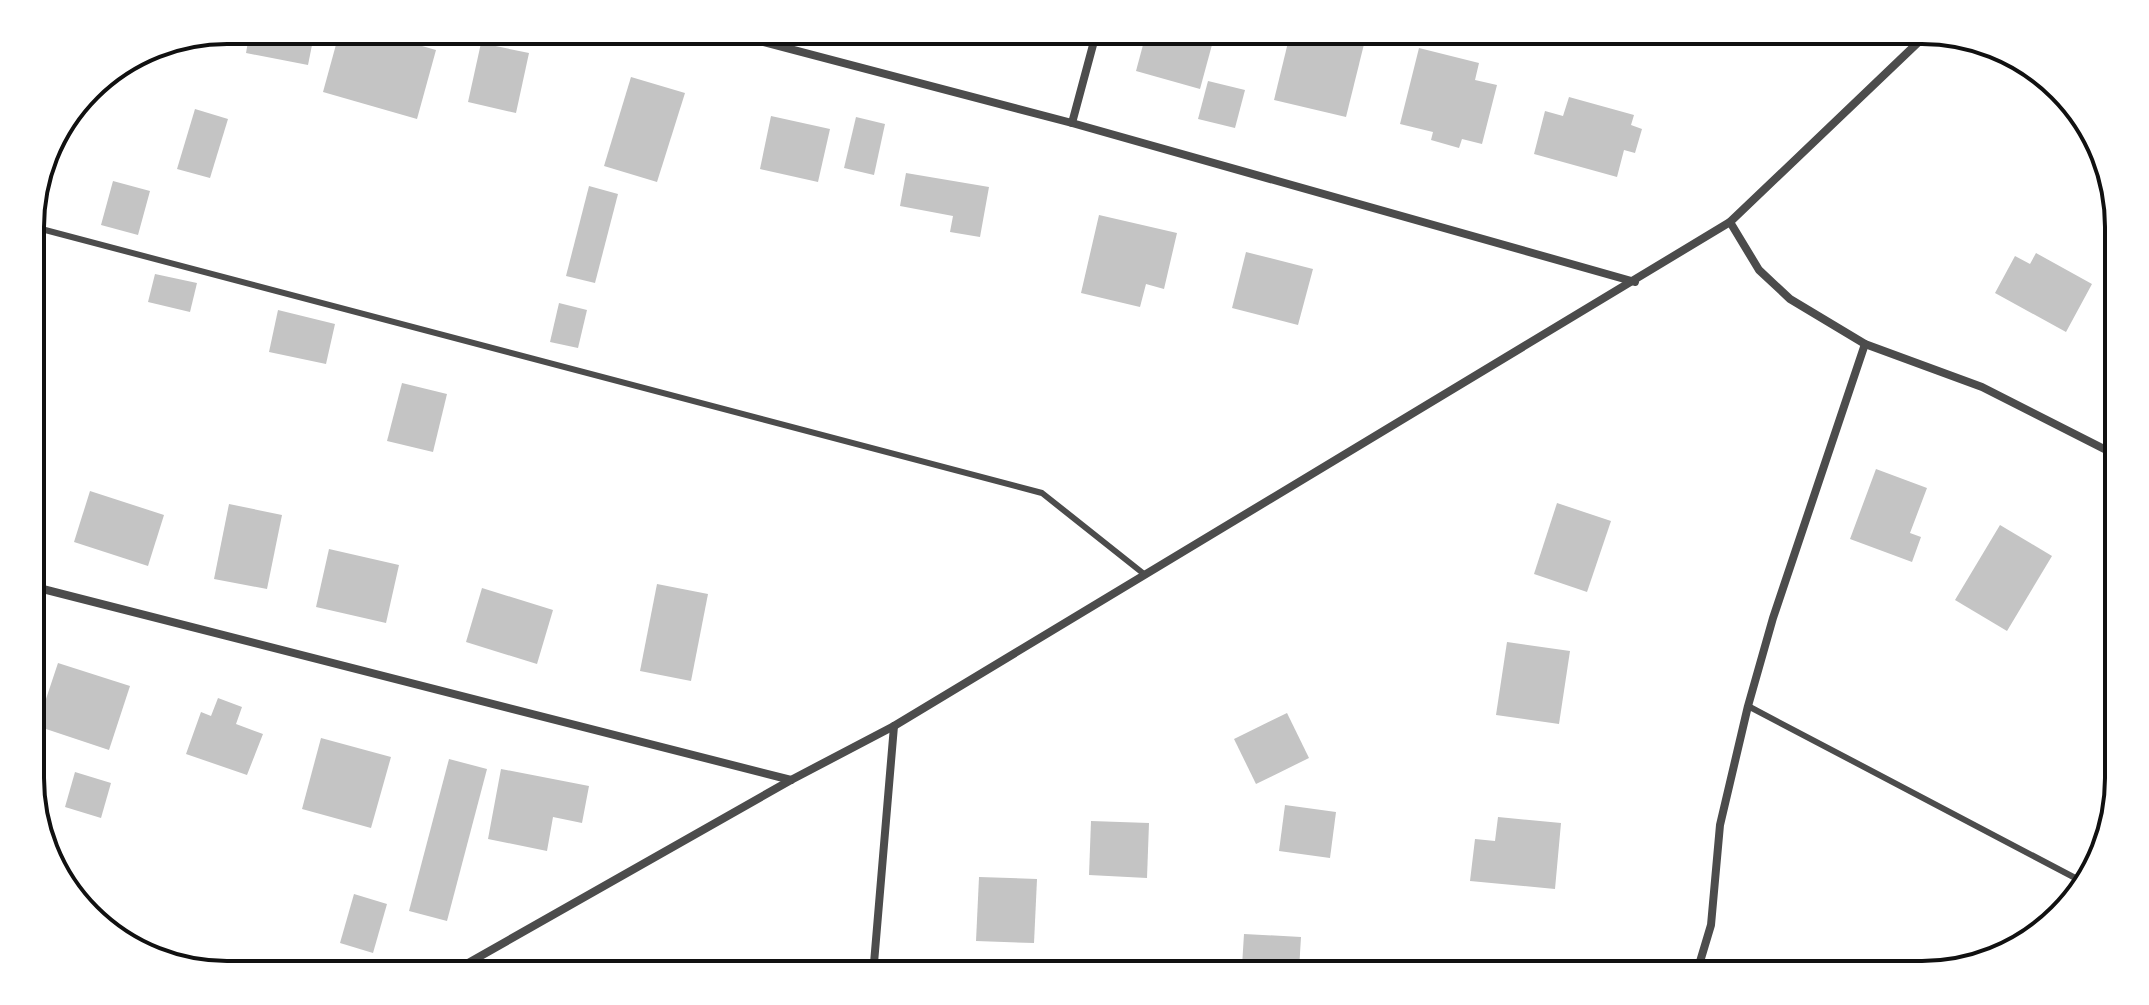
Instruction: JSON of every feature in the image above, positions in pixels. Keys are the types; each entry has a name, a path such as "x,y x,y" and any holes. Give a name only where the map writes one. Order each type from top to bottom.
{"street":[{"path":"771,44 1072,123 1635,282"},
{"path":"1072,123 1093,44"},
{"path":"472,961 791,780 894,726 1730,222 1916,44"},
{"path":"1730,222 1759,270 1790,299 1865,344 1982,387 2105,449"},
{"path":"1700,961 1711,925 1720,825 1748,706 1773,618 1865,344"},
{"path":"44,589 791,780"},
{"path":"874,961 894,726"}],"lane":[{"path":"44,230 1042,493 1144,574"},
{"path":"1748,706 2075,878"}],"building":[{"path":"248,44 312,44 308,65 246,53"},
{"path":"336,44 415,44 436,50 417,119 323,92"},
{"path":"481,44 529,53 516,113 468,102"},
{"path":"1143,44 1212,44 1200,89 1136,71"},
{"path":"1288,44 1364,44 1346,117 1274,100"},
{"path":"1419,48 1479,63 1475,80 1497,85 1482,144 1462,139 1459,148 1431,140 1433,132 1400,124"},
{"path":"631,77 685,93 657,182 604,166"},
{"path":"1208,81 1245,90 1235,128 1198,119"},
{"path":"1569,97 1634,115 1631,125 1642,129 1635,153 1624,150 1617,177 1534,154 1545,111 1563,116"},
{"path":"195,109 228,119 210,178 177,169"},
{"path":"771,116 830,129 818,182 760,169"},
{"path":"856,117 885,124 874,175 844,168"},
{"path":"906,173 989,187 980,237 950,232 953,216 900,206"},
{"path":"113,181 150,191 138,235 101,225"},
{"path":"589,186 618,194 595,283 566,276"},
{"path":"1099,215 1177,233 1164,289 1146,284 1140,307 1081,293"},
{"path":"1246,252 1313,269 1298,325 1232,308"},
{"path":"2036,253 2092,284 2066,332 1995,293 2015,256 2030,264"},
{"path":"155,274 197,283 190,312 148,302"},
{"path":"559,303 587,310 578,348 550,342"},
{"path":"278,310 335,324 326,364 269,352"},
{"path":"402,383 447,394 433,452 387,441"},
{"path":"1876,469 1927,488 1910,533 1921,537 1912,562 1850,539"},
{"path":"90,491 164,515 148,566 74,542"},
{"path":"1557,503 1611,521 1587,592 1534,574"},
{"path":"229,504 282,515 267,589 214,579"},
{"path":"2000,525 2052,556 2007,631 1955,600"},
{"path":"329,549 399,565 386,623 316,607"},
{"path":"657,584 708,594 691,681 640,671"},
{"path":"482,588 553,610 537,664 466,642"},
{"path":"1507,642 1570,651 1559,724 1496,715"},
{"path":"58,663 130,686 109,750 44,728 44,705"},
{"path":"218,698 242,707 236,724 263,734 247,775 186,754 201,712 211,716"},
{"path":"1287,713 1309,758 1256,784 1234,739"},
{"path":"321,738 391,757 371,828 302,809"},
{"path":"449,759 487,769 447,921 409,911"},
{"path":"501,769 589,786 582,823 553,817 547,851 488,839"},
{"path":"75,772 111,783 101,818 65,807"},
{"path":"1285,805 1336,812 1330,858 1279,851"},
{"path":"1498,817 1561,823 1555,889 1470,881 1475,839 1495,841"},
{"path":"1091,821 1149,823 1147,878 1089,875"},
{"path":"979,877 1037,879 1034,943 976,941"},
{"path":"354,894 387,904 373,953 340,943"},
{"path":"1244,934 1301,937 1300,961 1242,961"}]}
